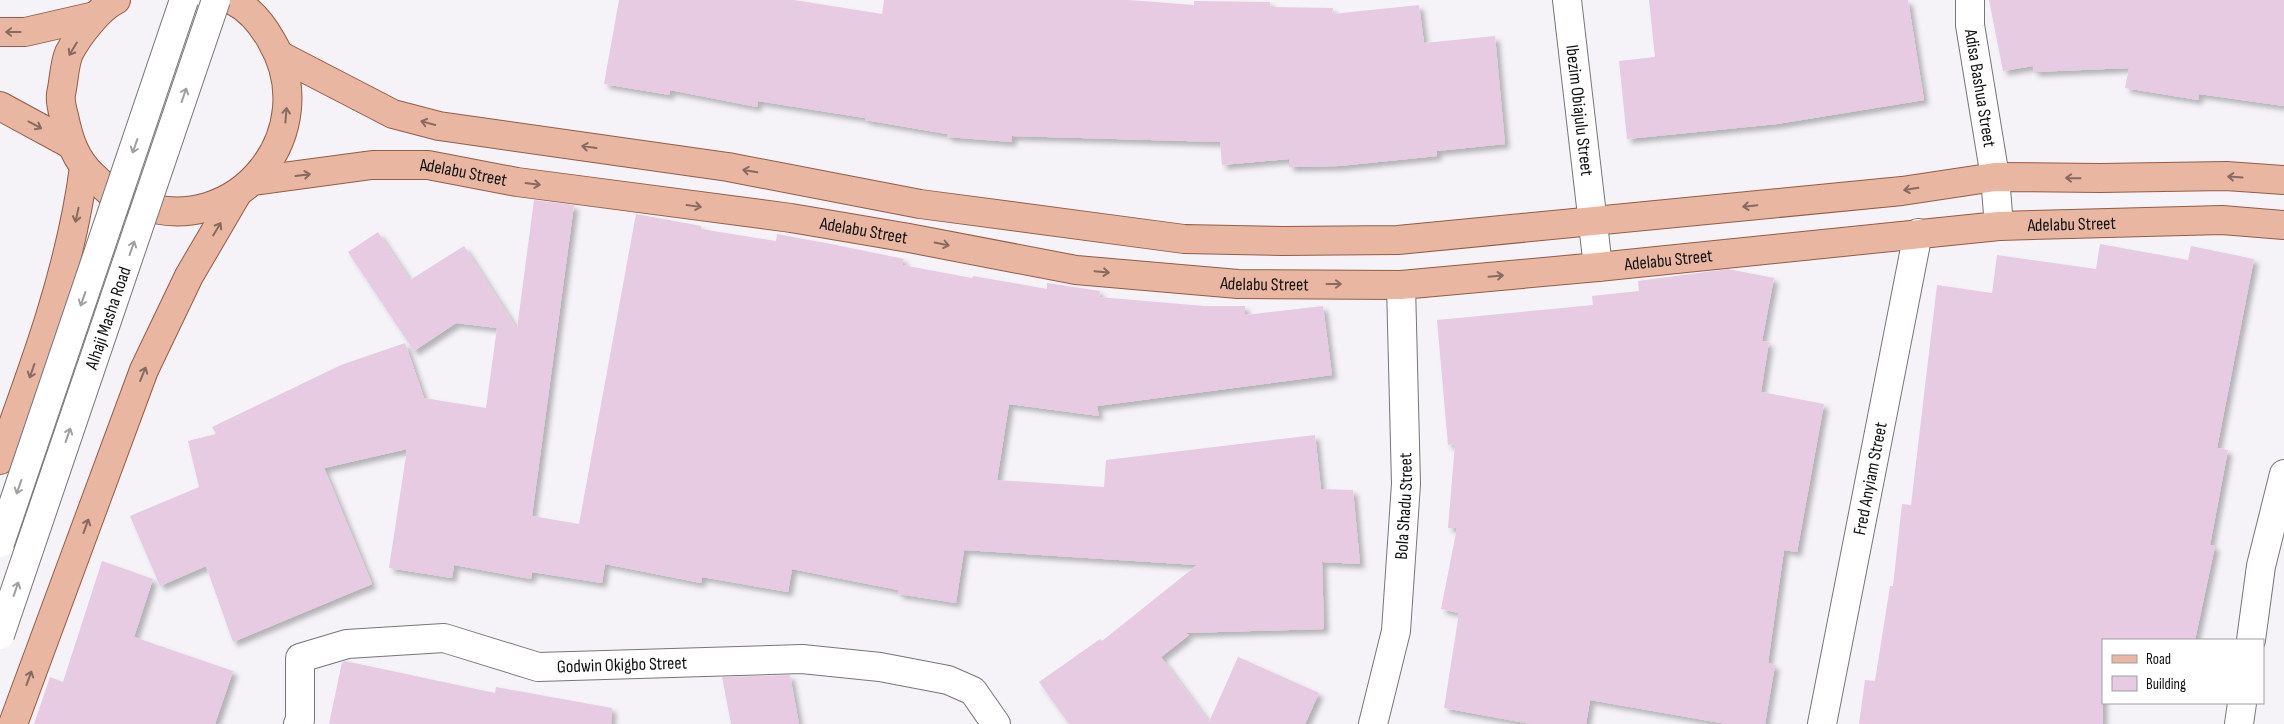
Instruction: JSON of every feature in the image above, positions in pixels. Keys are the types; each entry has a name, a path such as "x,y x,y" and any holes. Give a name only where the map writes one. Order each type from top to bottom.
{"main road":[{"path":"13,724 144,370 189,276 246,187 274,153 286,122 288,88 281,56 263,26 232,0"},
{"path":"263,26 269,0"},
{"path":"0,32 25,32 109,4"},
{"path":"70,144 60,99 69,54 109,4"},
{"name":"Adelabu Street","path":"281,56 394,114 439,126 728,167 920,204 1184,239 1282,241 1398,240 1902,191 1995,176 2100,178 2226,176 2284,180"},
{"path":"0,106 70,144"},
{"name":"Adelabu Street","path":"70,144 84,167 115,196 155,211 198,210 246,187 372,165 428,165 517,182 791,218 909,238 1076,270 1238,284 1401,285 1999,226 2222,220 2284,225"},
{"path":"0,460 42,341 56,294 78,213 84,167"}],"street":[{"name":"Alhaji Masha Road","path":"0,543 184,0"},
{"name":"Alhaji Masha Road","path":"0,635 216,0"},
{"name":"Ibezim Obiajulu Street","path":"1568,0 1598,267"},
{"name":"Adisa Bashua Street","path":"1970,0 1970,25 1995,176 1999,226"},
{"name":"Fred Anyiam Street","path":"1822,724 1918,233"},
{"name":"Bola Shadu Street","path":"1373,724 1396,631 1406,484 1401,285"},
{"path":"2251,639 2261,566 2284,474"},
{"name":"Godwin Okigbo Street","path":"298,724 300,720 300,658 347,644 444,638 538,667 802,658 880,667 948,680 973,691 996,724"},
{"path":"2238,724 2242,704"}],"building":[{"path":"619,0 794,0 882,14 884,0 1129,0 1194,5 1194,1 1270,2 1270,7 1333,8 1332,14 1419,5 1424,43 1495,36 1505,144 1437,151 1437,156 1339,166 1289,167 1289,159 1222,165 1220,142 1012,136 1012,142 947,137 947,134 865,120 865,118 758,101 757,107 670,90 670,95 604,84"},
{"path":"1649,0 1908,0 1924,100 1777,124 1627,139 1619,61 1655,57"},
{"path":"1989,0 2284,0 2284,106 2199,94 2198,100 2125,88 2129,68 2034,72 2033,66 2003,71"},
{"path":"534,200 574,205 532,516 579,524 636,214 701,226 701,229 776,241 777,234 831,244 904,259 902,265 972,278 973,276 1047,289 1047,283 1100,291 1099,297 1204,306 1245,306 1245,315 1323,306 1332,375 1097,406 1099,416 1009,404 997,480 1104,487 1106,460 1315,435 1321,489 1353,490 1360,564 1322,562 1324,629 1185,633 1189,635 1161,657 1209,722 1238,657 1319,693 1305,724 1069,724 1039,682 1100,639 1102,641 1197,565 964,550 956,603 898,594 898,590 792,569 788,592 702,577 701,583 605,564 602,583 532,572 531,579 454,565 452,578 389,568 407,449 324,468 372,584 233,642 206,566 160,586 130,516 199,487 188,441 216,434 212,427 341,365 405,343 424,398 486,408 497,328 456,323 414,351 348,252 378,232 410,280 464,246 517,329"},
{"path":"2100,244 2188,260 2191,246 2254,259 2217,448 2228,450 2210,545 2215,546 2195,639 2102,639 2103,724 1859,724 1865,680 1875,681 1890,586 1893,586 1902,504 1911,505 1937,285 1992,293 1997,255 2096,269"},
{"path":"1728,269 1774,278 1762,341 1769,342 1761,392 1824,404 1797,552 1784,550 1768,663 1775,665 1765,724 1727,724 1590,700 1586,724 1531,724 1444,708 1459,613 1441,609 1457,528 1448,528 1455,444 1448,445 1437,320 1593,305 1592,296 1639,291 1638,281"},
{"path":"102,561 153,579 134,637 233,671 215,724 34,724 50,677 63,682"},
{"path":"345,661 495,693 496,687 612,708 611,724 329,724 342,662"},
{"path":"790,675 799,724 731,724 722,677"}]}
